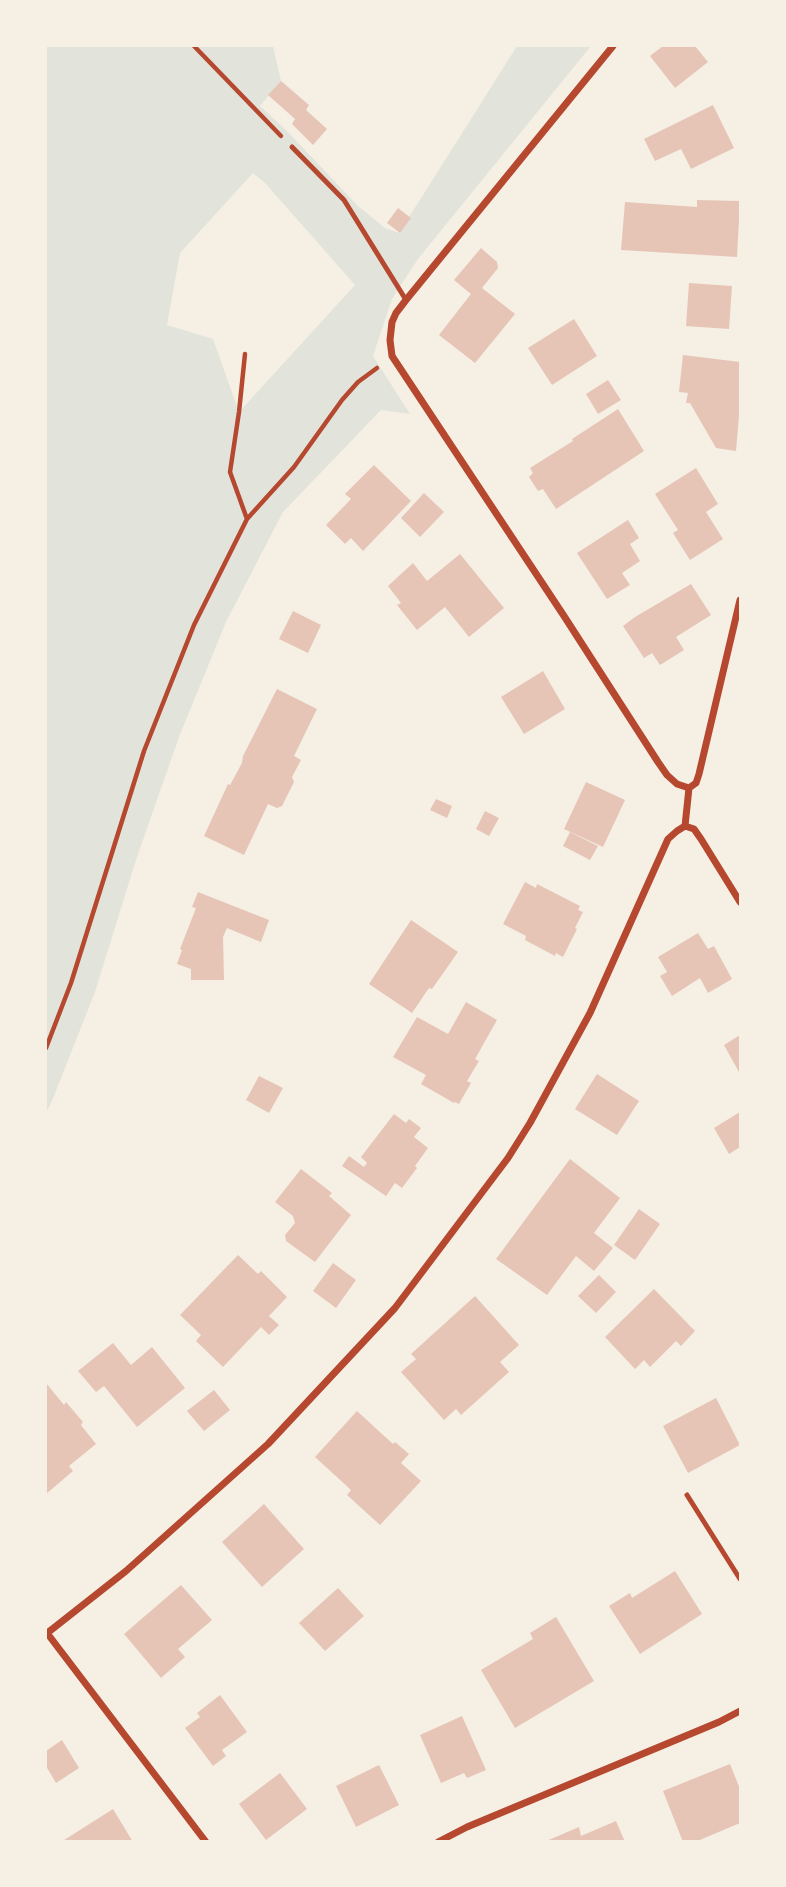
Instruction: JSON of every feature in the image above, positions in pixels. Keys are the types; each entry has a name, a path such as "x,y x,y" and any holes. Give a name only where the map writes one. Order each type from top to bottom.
{"street":[{"path":"613,46 396,313 390,340 392,356 667,775 677,784 689,788"},
{"path":"685,826 689,788 696,783 699,774 740,600"},
{"path":"685,826 694,829 740,902"},
{"path":"206,1842 46,1633 126,1571 268,1444 395,1308 508,1157 530,1123 590,1013 668,839 685,826"},
{"path":"438,1842 467,1827 740,1711"}],"lane":[{"path":"292,147 344,200 406,300"},
{"path":"687,1495 740,1579"}],"path":[{"path":"194,46 292,147"},
{"path":"245,354 230,472 247,519"},
{"path":"46,1048 71,983 144,751 194,625 247,519 294,467 358,382 392,356"}],"shaded area":[{"path":"46,46 273,46 281,81 260,106 358,206 385,228 399,233 517,46 591,46 418,259 392,299 373,356 410,414 381,410 283,512 226,622 179,737 136,860 95,992 46,1113","holes":["253,173 266,184 355,285 239,412 213,339 167,325 180,253"]}],"building":[{"path":"663,46 695,46 708,62 675,88 650,56"},
{"path":"281,81 309,105 306,110 327,129 313,145 292,124 295,119 268,95"},
{"path":"713,105 734,148 691,169 681,149 655,161 644,139"},
{"path":"697,200 740,201 737,257 621,250 625,202 697,207"},
{"path":"398,208 411,218 400,233 387,223"},
{"path":"481,248 497,262 498,268 482,288 515,314 475,363 439,335 471,294 454,280"},
{"path":"689,283 732,286 729,329 686,326"},
{"path":"574,319 597,356 552,385 528,348"},
{"path":"683,355 740,362 736,451 716,448 690,403 686,403 688,393 679,392"},
{"path":"608,380 621,400 598,414 586,394"},
{"path":"618,409 644,451 556,509 543,489 538,491 529,477 533,473 530,468"},
{"path":"374,465 411,501 363,551 351,538 345,544 326,525 351,499 345,494"},
{"path":"696,468 718,504 706,512 723,539 690,560 673,533 678,530 655,494"},
{"path":"424,493 444,512 420,537 401,518"},
{"path":"628,520 639,538 630,544 640,561 622,573 630,585 607,599 577,553"},
{"path":"460,554 504,608 469,637 445,607 417,630 397,605 401,603 388,586 413,563 427,581"},
{"path":"691,584 711,615 676,637 684,650 660,665 652,653 644,658 623,626"},
{"path":"293,611 321,625 308,653 279,639"},
{"path":"543,671 565,709 524,734 501,697"},
{"path":"277,689 317,709 294,756 301,760 282,806 277,808 268,804 244,855 204,836"},
{"path":"586,782 625,800 603,847 564,829"},
{"path":"436,799 452,806 447,818 430,810"},
{"path":"485,811 499,818 489,836 476,829"},
{"path":"570,832 598,846 590,860 563,846"},
{"path":"525,882 536,888 537,884 580,906 578,910 583,912 563,957 556,953 555,956 525,940 526,936 503,924"},
{"path":"198,892 269,920 261,942 227,928 223,937 224,980 191,980 191,969 177,964 196,908 192,907"},
{"path":"411,920 458,952 412,1013 369,984"},
{"path":"698,933 708,949 714,946 732,979 708,993 700,978 672,996 660,976 667,972 658,957"},
{"path":"466,1002 497,1020 475,1059 479,1061 467,1081 471,1083 459,1104 421,1084 426,1075 393,1057 417,1017 448,1034"},
{"path":"740,1035 740,1074 724,1045"},
{"path":"597,1074 639,1101 617,1135 575,1109"},
{"path":"259,1076 283,1088 269,1113 246,1100"},
{"path":"740,1112 740,1147 729,1154 714,1128"},
{"path":"394,1114 406,1123 409,1119 421,1128 414,1137 428,1148 402,1188 395,1183 386,1196 342,1166 349,1156 364,1167 367,1163 361,1157"},
{"path":"570,1159 620,1198 594,1233 613,1248 594,1271 576,1256 547,1295 496,1259"},
{"path":"301,1169 332,1193 329,1196 351,1215 315,1262 286,1241 285,1235 295,1223 293,1216 275,1202"},
{"path":"639,1209 660,1224 635,1260 614,1245"},
{"path":"238,1255 258,1274 261,1271 287,1297 269,1316 279,1325 269,1335 261,1327 223,1367 196,1341 201,1335 180,1315"},
{"path":"333,1263 356,1280 336,1308 313,1291"},
{"path":"599,1275 616,1292 596,1313 578,1296"},
{"path":"654,1289 695,1331 681,1346 676,1341 650,1367 644,1360 635,1369 605,1337"},
{"path":"475,1296 519,1345 500,1362 509,1372 461,1415 456,1409 444,1420 401,1372 416,1359 411,1354"},
{"path":"113,1343 131,1365 152,1347 185,1388 137,1427 104,1386 96,1392 78,1371"},
{"path":"46,1383 83,1422 81,1425 96,1444 69,1466 73,1471 46,1494"},
{"path":"214,1390 230,1410 204,1431 187,1411"},
{"path":"716,1398 740,1445 688,1473 663,1426"},
{"path":"357,1411 393,1444 395,1442 409,1454 401,1463 421,1481 380,1525 347,1495 351,1490 315,1457"},
{"path":"264,1504 304,1549 262,1587 222,1542"},
{"path":"675,1571 702,1614 640,1654 609,1606 630,1593 632,1598"},
{"path":"181,1585 212,1620 178,1649 185,1657 161,1678 124,1634"},
{"path":"338,1588 364,1616 325,1651 299,1623"},
{"path":"556,1617 594,1681 515,1728 481,1670 533,1639 530,1633"},
{"path":"220,1695 247,1732 222,1750 226,1756 213,1766 185,1728 200,1717 197,1713"},
{"path":"462,1716 486,1770 467,1778 464,1773 441,1783 420,1735"},
{"path":"62,1740 79,1768 56,1783 46,1766 46,1751"},
{"path":"730,1764 740,1789 740,1823 695,1842 683,1842 663,1791"},
{"path":"379,1765 399,1805 356,1827 336,1786"},
{"path":"280,1773 307,1809 266,1840 239,1804"},
{"path":"113,1809 133,1842 61,1842"},
{"path":"616,1821 625,1842 544,1842 579,1827 581,1836"}]}
